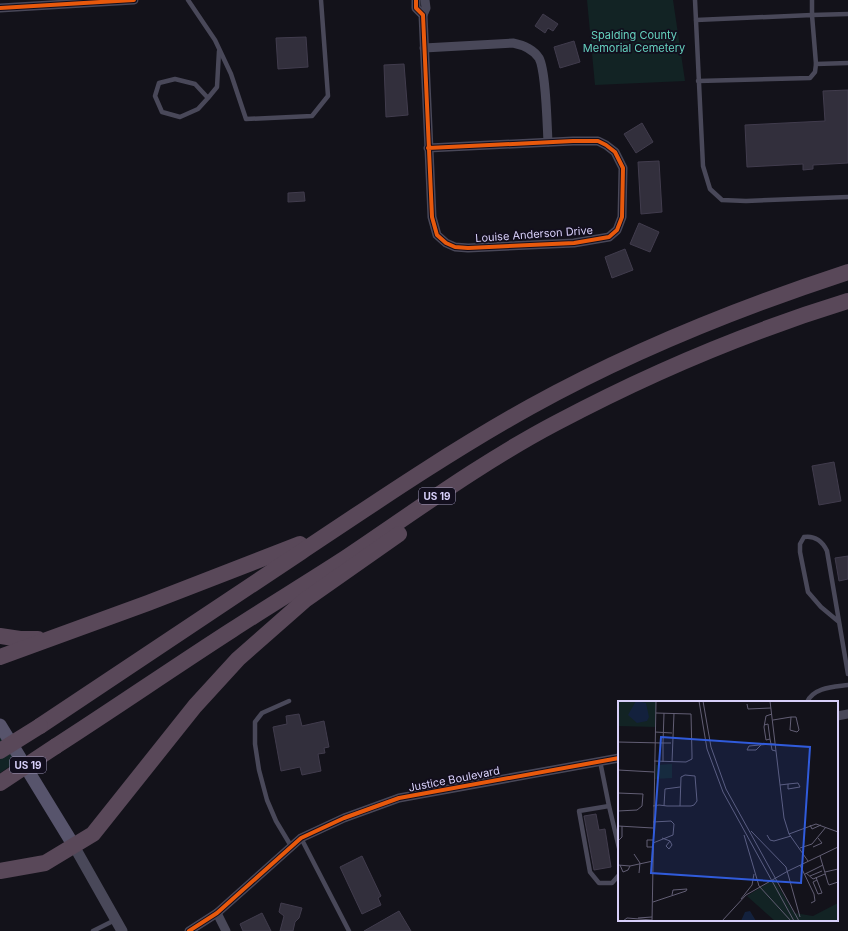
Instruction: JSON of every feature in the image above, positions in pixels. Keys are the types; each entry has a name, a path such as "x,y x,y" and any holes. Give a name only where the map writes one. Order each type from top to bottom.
{"highway":[{"name":"US 19","path":"0,752 426,469 493,428 532,406 624,359 718,318 792,290 848,272"},
{"name":"US 19","path":"0,783 233,629 344,559 481,467 555,423 637,382 728,343 804,314 848,301"},
{"path":"0,871 45,863 93,834 196,706 238,660 305,600 411,526 481,467"},
{"path":"0,657 140,606 337,528"},
{"path":"0,636 20,639 47,639"}],"main road":[{"path":"0,725 74,846"}],"street":[{"path":"0,8 77,2 134,0"},
{"name":"Louise Anderson Drive","path":"416,0 416,8 423,15 428,148 432,217 438,235 446,243 454,247 468,248 574,243 609,237 618,230 622,217 623,168 615,152 606,144 598,141 548,142 428,148"},
{"path":"423,15 426,8 425,0"},
{"path":"424,48 513,43 521,44 530,48 539,58 543,70 548,142"},
{"path":"838,716 848,714"},
{"name":"Justice Boulevard","path":"189,931 217,913 301,838 344,818 400,798 618,758"},
{"path":"74,846 122,931"},
{"path":"217,913 226,931"}],"lane":[{"path":"188,0 215,40 231,74 246,119 312,116 328,96 320,0"},
{"path":"695,0 703,166 710,188 722,200 746,201 848,196"},
{"path":"698,81 810,78 815,72 816,64 812,0"},
{"path":"696,20 848,14"},
{"path":"208,98 195,84 175,79 159,83 155,96 162,112 180,117 198,109 208,98 217,87 219,49"},
{"path":"816,64 848,63"},
{"path":"839,622 821,607 808,592 800,552 800,544 804,537 818,539 825,546 827,551 848,674"},
{"path":"808,701 815,692 825,688 848,685"},
{"path":"289,701 262,713 255,722 255,744 259,770 267,800 276,822 291,846"},
{"path":"600,761 618,844"},
{"path":"609,806 579,811 590,872 599,883 612,883 618,876"},
{"path":"301,838 349,931"},
{"path":"93,931 115,920"}],"green space":[{"name":"Spalding County Memorial Cemetery","path":"587,0 673,0 685,81 595,85"},
{"path":"0,736 19,760 0,773"}],"building":[{"path":"543,14 558,24 553,31 548,28 545,33 535,26"},
{"path":"306,37 308,67 278,69 276,38"},
{"path":"574,41 580,62 560,68 554,47"},
{"path":"404,64 408,115 386,117 384,65"},
{"path":"848,90 848,163 813,165 813,169 803,170 803,164 747,167 745,125 825,121 823,91"},
{"path":"642,123 653,142 636,153 624,134"},
{"path":"659,161 662,212 641,214 638,162"},
{"path":"304,192 305,201 288,202 288,193"},
{"path":"639,223 659,232 650,252 630,244"},
{"path":"625,249 633,270 612,278 605,257"},
{"path":"834,462 841,501 819,505 812,466"},
{"path":"848,556 848,579 839,581 835,558"},
{"path":"299,714 302,726 324,721 329,747 324,748 325,753 318,754 321,771 302,775 300,767 281,771 273,727 287,724 286,716"},
{"path":"596,814 599,830 605,829 611,867 594,870 584,816"},
{"path":"362,856 381,896 378,898 381,905 362,914 340,867"},
{"path":"281,903 302,908 299,918 295,922 293,931 280,931 284,916 279,912"},
{"path":"399,911 411,931 364,931"},
{"path":"262,913 271,931 243,931 240,924"}],"cycle path":[{"path":"0,8 134,0"},
{"path":"416,0 416,8 423,15 432,217 437,235 446,243 455,247 468,248 574,243 609,237 617,230 622,217 623,168 615,152 598,141 573,141 428,148"},
{"path":"189,931 217,913 301,838 344,818 399,798 618,758"}]}
